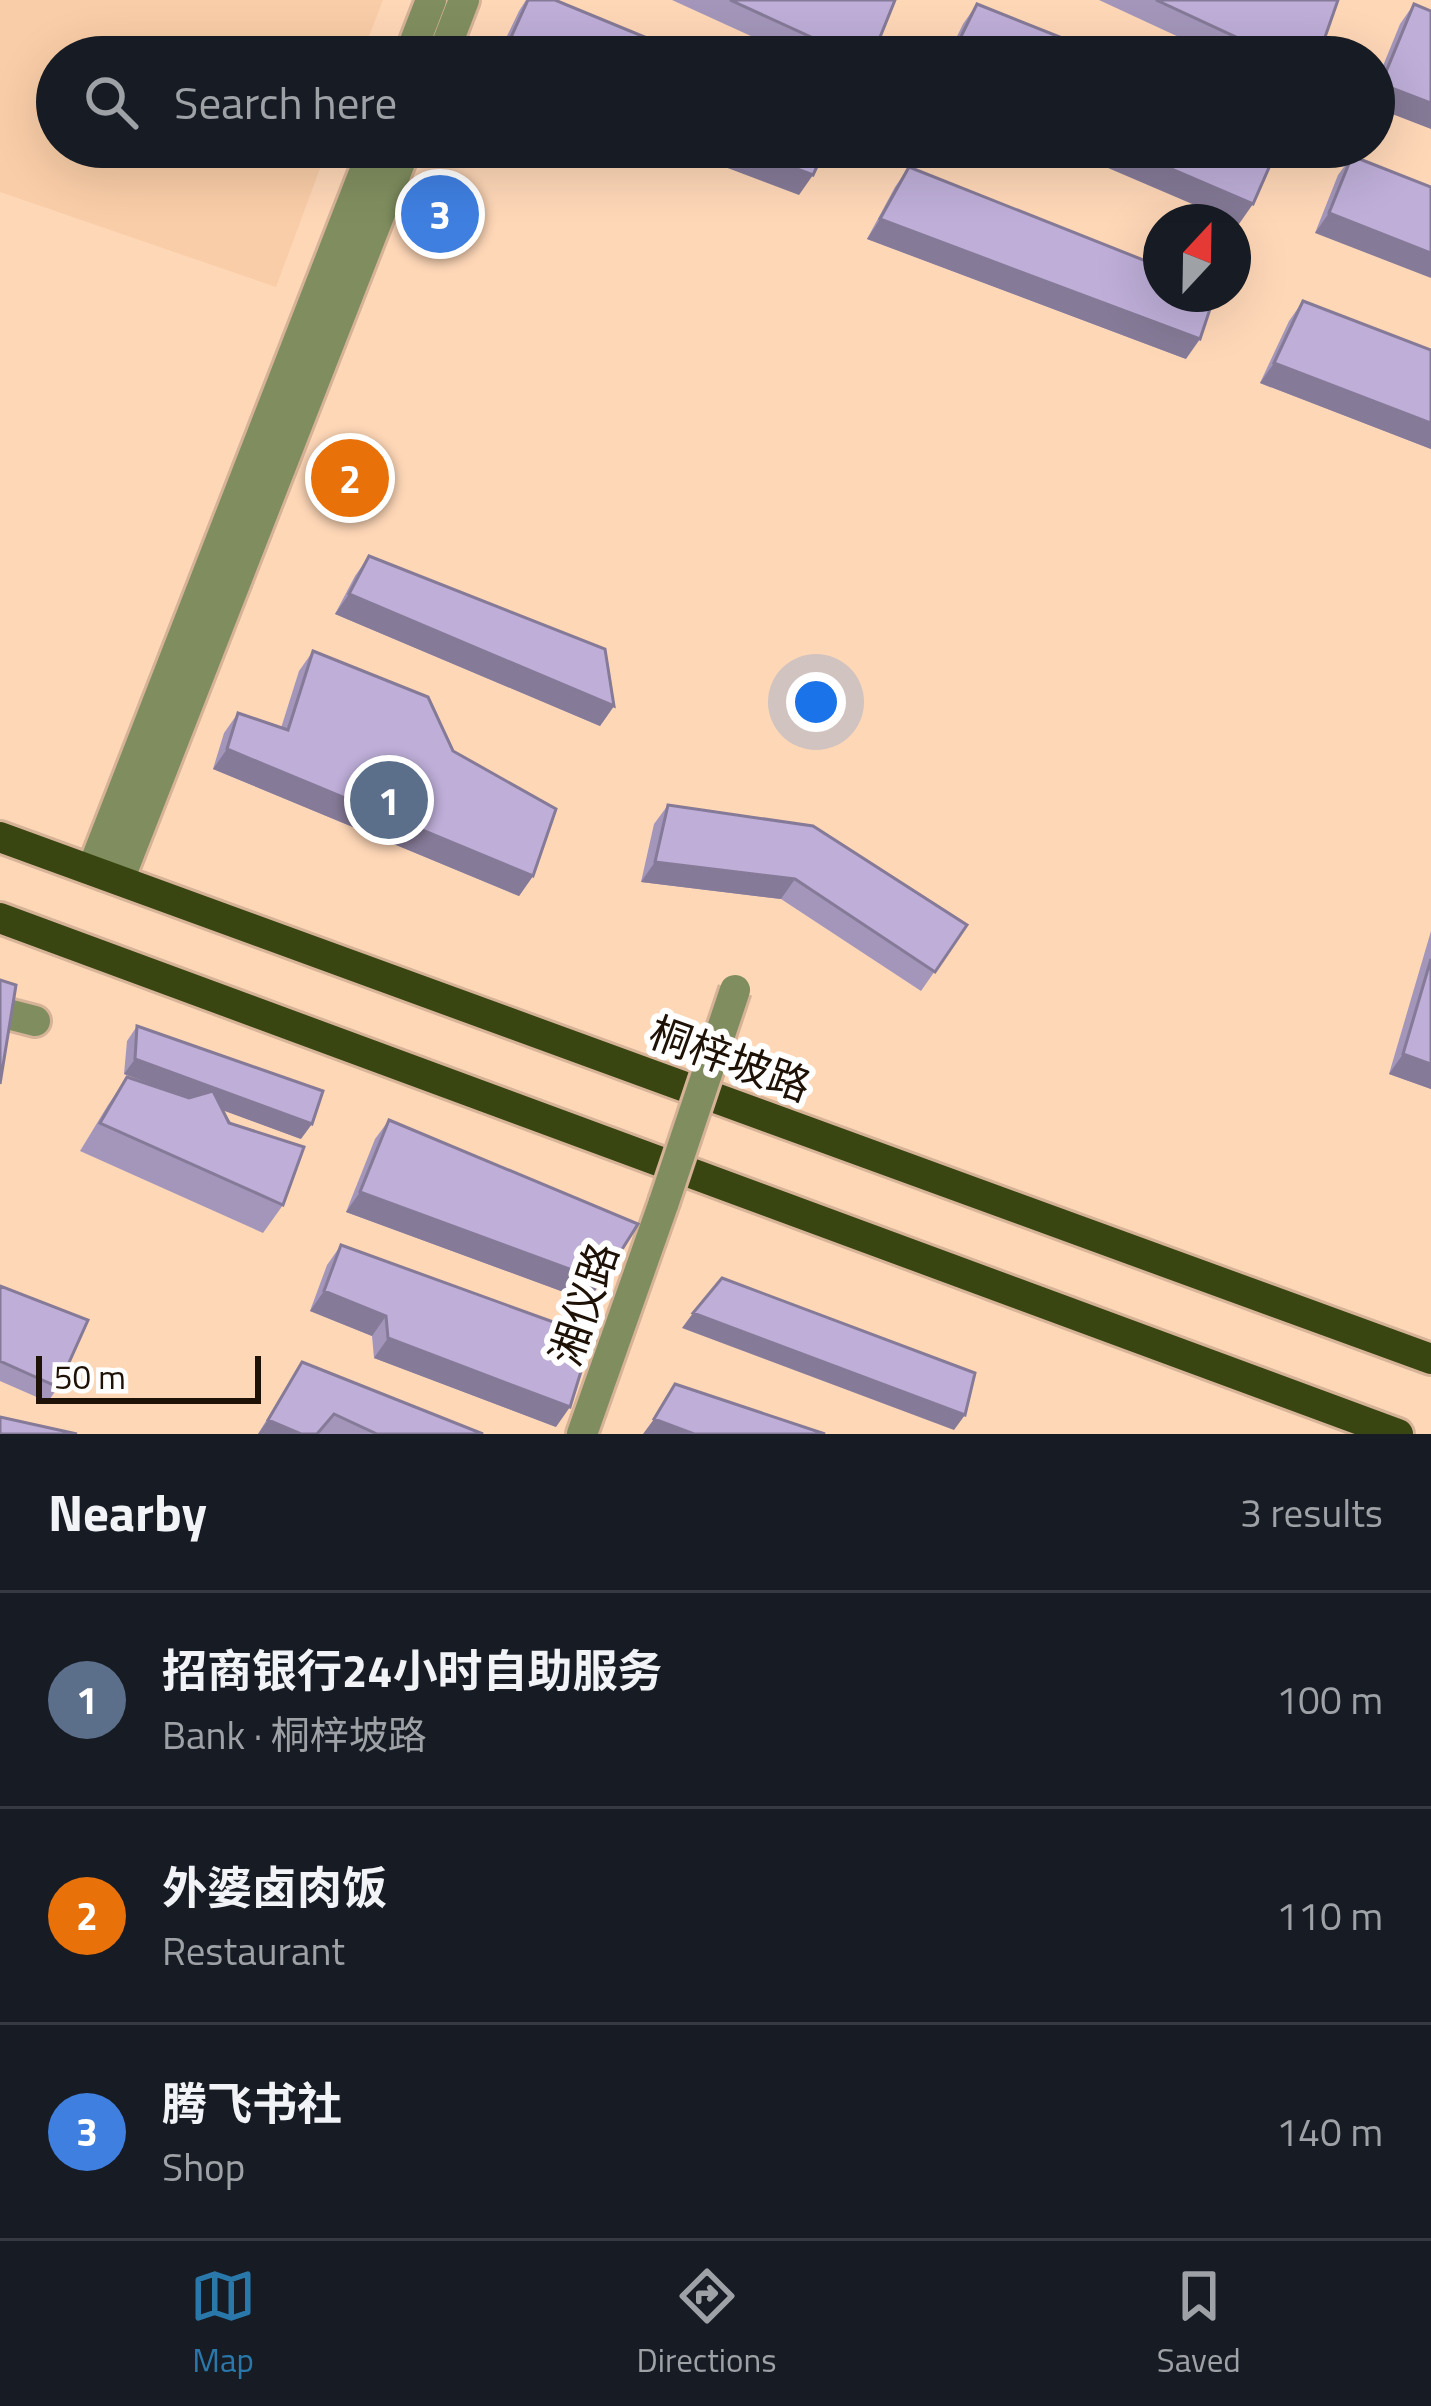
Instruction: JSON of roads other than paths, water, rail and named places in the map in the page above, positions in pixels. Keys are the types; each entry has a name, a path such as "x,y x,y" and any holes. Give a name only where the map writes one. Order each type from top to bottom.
{"main road":[{"name":"桐梓坡路","path":"0,837 1431,1360"},
{"path":"0,918 1398,1434"}],"street":[{"path":"417,36 431,0"},
{"path":"450,36 464,0"},
{"path":"105,875 366,168"},
{"path":"105,875 397,168"},
{"name":"湘仪路","path":"582,1434 735,990"},
{"path":"0,1012 35,1021"}],"place":[{"name":"腾飞书社","path":"440,214"},
{"name":"外婆卤肉饭","path":"350,478"},
{"name":"招商银行24小时自助服务","path":"389,800"}]}
